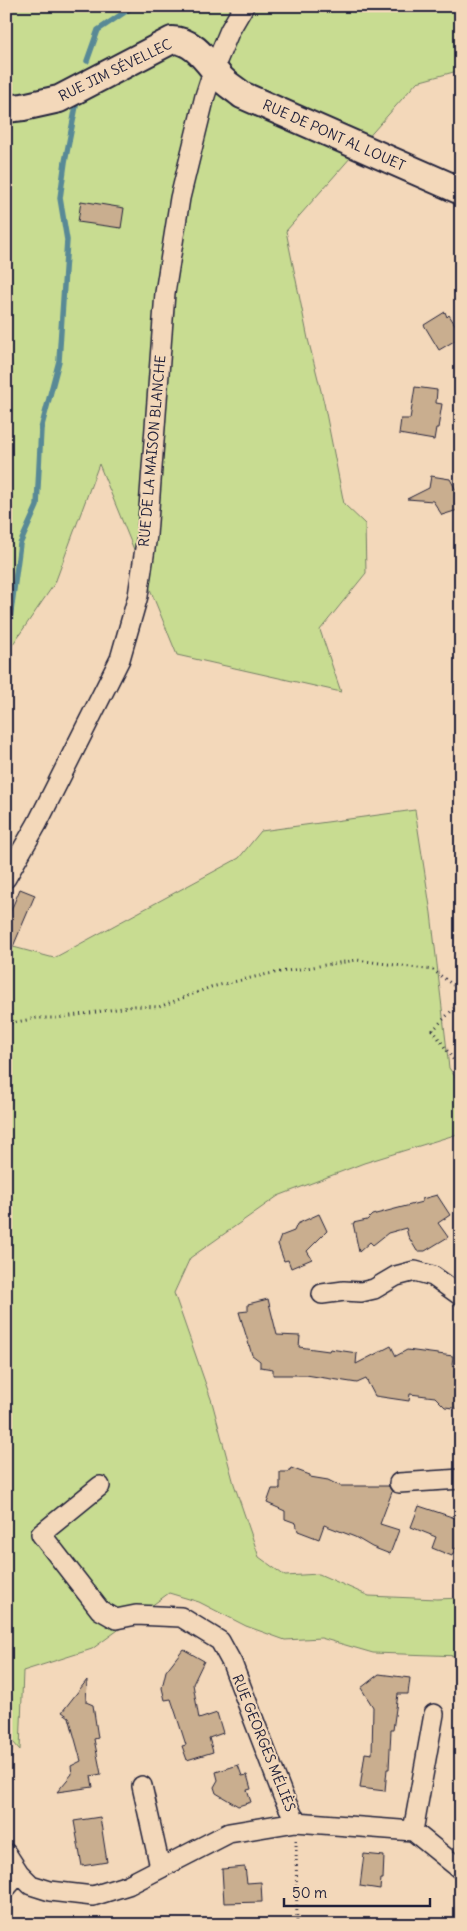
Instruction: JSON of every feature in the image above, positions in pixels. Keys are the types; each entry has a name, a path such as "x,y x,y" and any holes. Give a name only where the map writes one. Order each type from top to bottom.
{"street":[{"name":"RUE DE LA MAISON BLANCHE","path":"6,878 37,824 120,659 138,596 147,535 165,293 180,198 214,68 230,30 244,6"},
{"name":"RUE JIM SÉVELLEC","path":"6,109 59,99 172,40 181,40 188,43 214,68"},
{"name":"RUE DE PONT AL LOUET","path":"214,68 222,78 242,95 461,192"},
{"path":"322,1294 344,1291 361,1292 374,1289 396,1276 415,1271 434,1276 461,1296"},
{"path":"399,1483 461,1479"},
{"name":"RUE GEORGES MÉLIÈS","path":"100,1486 40,1534 100,1610 116,1619 136,1615 181,1617 220,1641 232,1663 283,1796 296,1822"},
{"path":"434,1714 413,1830 461,1870"},
{"path":"142,1786 160,1868"},
{"name":"RUE GEORGES MÉLIÈS","path":"6,1853 19,1873 31,1885 50,1892 93,1896 128,1885 229,1833 296,1822 413,1830"},
{"path":"6,1888 19,1873"}],"path":[{"path":"6,1024 37,1018 58,1018 135,1006 160,1007 211,987 268,974 357,960 433,970 461,991"},
{"path":"461,1001 433,1030 461,1072"},
{"path":"296,1822 297,1925"}],"green space":[{"path":"13,6 461,6 461,70 417,82 286,231 344,504 365,524 366,573 320,630 341,692 177,655 99,464 55,583 6,654 6,26"},
{"path":"415,810 431,913 449,1068 461,1085 461,1133 364,1163 278,1196 190,1258 174,1293 212,1402 234,1484 259,1557 285,1576 319,1574 369,1596 437,1599 461,1598 461,1656 373,1653 321,1638 285,1640 246,1626 199,1602 169,1593 92,1649 23,1671 20,1750 6,1734 6,945 54,958 239,858 261,831"}],"building":[{"path":"81,201 124,208 121,228 78,222"},
{"path":"445,312 447,317 449,315 461,337 439,350 424,325"},
{"path":"415,387 437,390 436,403 442,404 434,440 399,434 401,419 410,419"},
{"path":"431,476 450,479 461,499 461,509 442,515 433,501 407,499 429,488"},
{"path":"20,889 35,895 6,963 6,922"},
{"path":"437,1195 450,1215 438,1223 448,1237 425,1251 417,1251 408,1236 406,1228 388,1233 373,1245 370,1242 359,1252 353,1223 367,1220 372,1215 422,1202 422,1199"},
{"path":"319,1214 327,1231 307,1251 312,1259 291,1268 288,1260 284,1261 278,1244 281,1236 294,1231 297,1224"},
{"path":"268,1299 277,1335 300,1336 299,1347 357,1353 356,1364 391,1346 396,1356 407,1350 453,1356 452,1365 461,1367 461,1409 445,1407 435,1397 410,1394 409,1401 375,1396 366,1379 357,1383 306,1375 273,1375 273,1369 260,1367 260,1361 252,1355 239,1312 248,1311 248,1304"},
{"path":"291,1468 310,1475 310,1477 328,1480 340,1486 389,1486 392,1492 380,1524 399,1530 390,1554 324,1525 319,1539 298,1531 296,1523 285,1519 285,1511 267,1503 272,1489 280,1489 280,1472 289,1472"},
{"path":"419,1506 461,1520 461,1551 455,1548 452,1556 432,1548 436,1537 411,1527"},
{"path":"183,1649 204,1661 193,1684 199,1719 217,1713 223,1733 209,1738 213,1752 187,1760 182,1746 186,1745 171,1699 165,1700 162,1688 166,1671"},
{"path":"379,1674 410,1678 408,1694 398,1694 393,1730 391,1730 389,1769 387,1769 385,1791 360,1788 365,1753 372,1754 373,1707 361,1688"},
{"path":"87,1680 86,1702 93,1705 98,1738 94,1739 101,1774 91,1776 93,1787 57,1792 72,1774 71,1766 81,1761 69,1717 62,1712"},
{"path":"238,1765 242,1776 247,1775 251,1789 247,1790 251,1802 238,1806 216,1793 214,1787 218,1780 216,1772"},
{"path":"100,1817 107,1862 82,1866 74,1821"},
{"path":"364,1854 384,1856 383,1879 381,1879 380,1889 360,1886"},
{"path":"245,1867 247,1883 261,1882 262,1902 224,1903 222,1869"}],"waterway":[{"path":"87,61 98,30 134,6"},
{"path":"6,622 10,619 20,544 37,506 41,429 59,361 67,240 60,198 76,106"}]}
